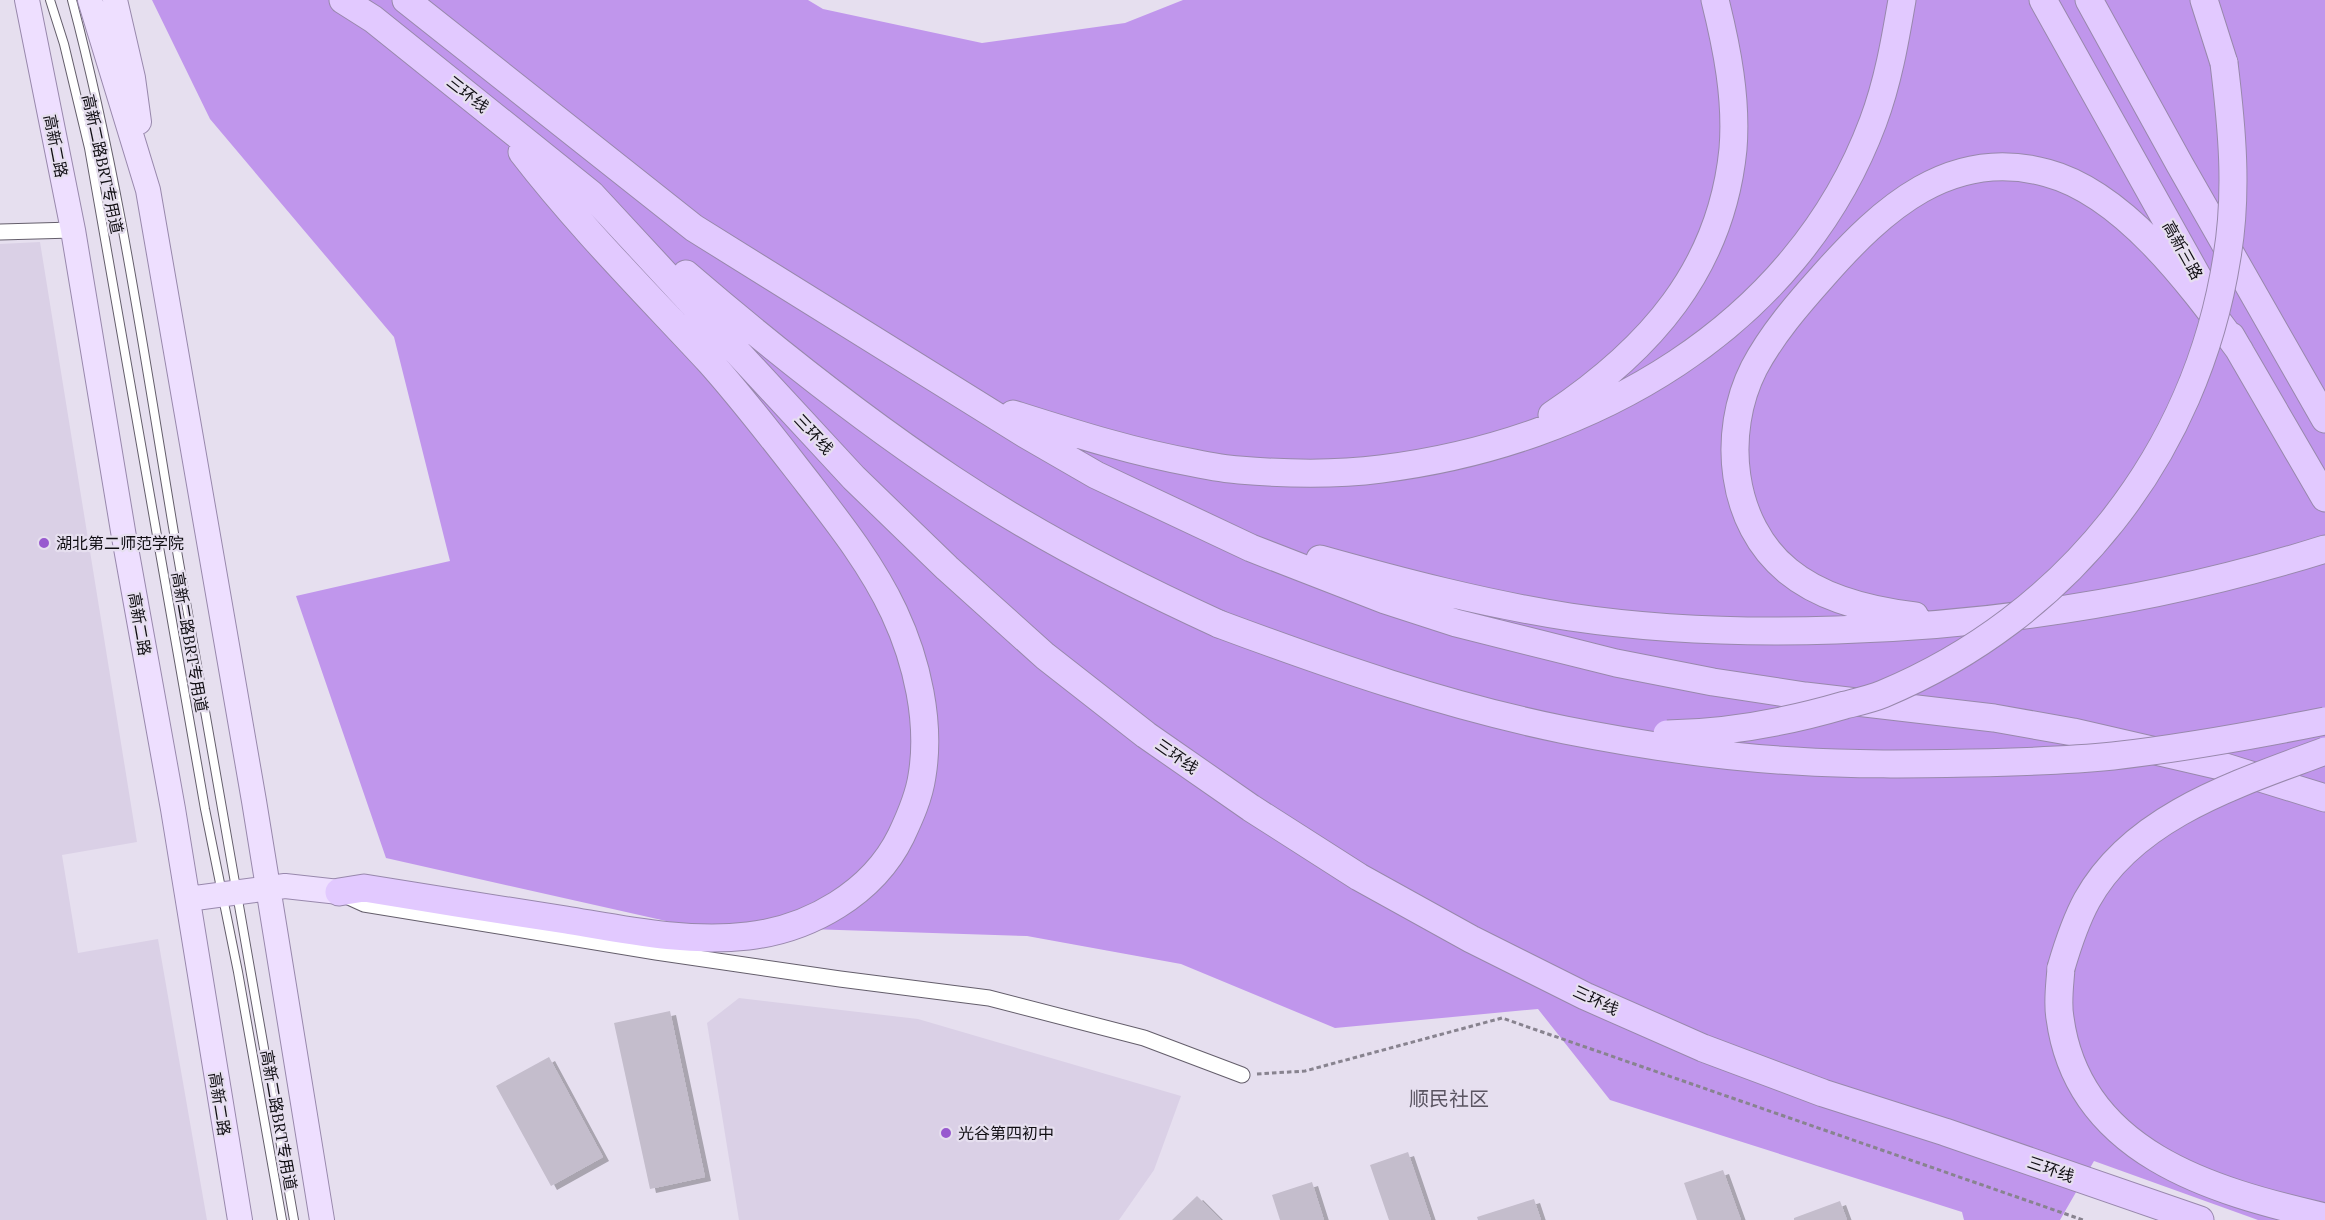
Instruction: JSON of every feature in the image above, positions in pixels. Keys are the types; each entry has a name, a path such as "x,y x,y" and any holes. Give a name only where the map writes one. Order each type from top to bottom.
{"highway":[{"name":"三环线","path":"343,0 373,19 591,194 863,486 947,568 1045,656 1146,735 1251,808 1359,877 1471,939 1564,986 1703,1048 1823,1093 1945,1132 2200,1220"},
{"path":"406,0 694,228 950,389 1096,475 1251,548 1374,596 1456,623 1616,663 1713,682 1805,696 1994,718 2073,732 2225,767 2325,798"},
{"path":"1505,444 1587,391 1626,359 1667,315 1700,264 1722,208 1733,149 1732,88 1724,36 1715,0"},
{"path":"950,389 1006,412 1108,444 1166,458 1236,470 1312,474 1380,470 1449,458 1505,444 1577,418 1614,401 1665,372 1715,336 1765,292 1809,240 1845,183 1873,122 1893,58 1902,0"},
{"name":"高新三路","path":"2043,0 2325,498"},
{"path":"2089,0 2325,419"},
{"path":"1564,729 1630,734 1695,733 1757,726 1821,712 1881,694 1942,666 1995,634 2046,593 2091,547 2137,487 2166,441 2193,382 2214,321 2227,257 2234,192 2232,128 2224,63 2204,0"},
{"path":"339,892 364,888 653,934 719,938 750,936 783,930 817,917 848,898 875,874 897,844 913,812 922,777 925,740 921,698 911,657 894,612 871,570 795,466 721,375 552,190 492,113"},
{"path":"1973,622 1904,615 1871,608 1815,588 1788,571 1766,548 1749,521 1739,491 1735,458 1736,428 1742,398 1754,369 1769,343 1796,307 1858,236 1894,206 1925,186 1956,174 1989,167 2016,167 2048,173 2074,183 2107,204 2162,254 2195,291 2240,351"},
{"path":"591,194 798,368 952,479 1134,585 1219,624 1332,666 1437,698 1564,729 1680,749 1795,761 1908,764 2022,762 2111,756 2239,738 2325,721"},
{"path":"1176,513 1298,553 1400,581 1570,617 1638,625 1791,632 1973,622 2166,592 2262,568 2325,549"},
{"path":"2325,751 2201,801 2136,842 2110,868 2088,898 2071,932 2061,968 2059,1017 2070,1061 2088,1096 2114,1128 2156,1158 2217,1187 2275,1205 2325,1217"}],"main road":[{"name":"高新二路","path":"20,0 32,30"},
{"name":"高新二路","path":"27,0 73,230 188,899 240,1220"},
{"path":"90,0 148,190"},
{"path":"115,0 133,78 148,190 268,888 322,1220"},
{"path":"188,899 285,886 339,892"}],"street":[{"path":"0,232 73,230"},
{"path":"339,892 364,904 644,950 989,998 1144,1038 1242,1075"}],"lane":[{"name":"高新二路BRT专用道","path":"50,0 64,44 88,148 205,809 229,893 294,1220"},
{"name":"高新二路BRT专用道","path":"72,0 105,136 282,1220"}],"path":[{"path":"1242,1075 1305,1071 1502,1018 2083,1220"}],"shaded area":[{"path":"152,0 808,0 823,9 982,43 1125,23 1183,0 2325,0 2325,1220 2258,1220 2094,1161 2060,1220 1964,1220 1962,1212 1610,1100 1538,1009 1335,1028 1181,964 1027,936 684,925 386,858 296,596 450,561 394,337 210,119"},
{"name":"湖北第二师范学院","path":"40,242 137,842 62,855 78,953 158,939 207,1220 0,1220 0,244"},
{"name":"光谷第四初中","path":"739,998 918,1019 1181,1096 1154,1170 1119,1220 739,1220 707,1023"}],"building":[{"path":"670,1011 705,1177 650,1189 614,1023"},
{"path":"549,1057 603,1157 551,1186 496,1086"},
{"path":"1408,1152 1431,1220 1389,1220 1370,1165"},
{"path":"1723,1170 1741,1220 1697,1220 1684,1183"},
{"path":"1312,1182 1324,1220 1280,1220 1272,1195"},
{"path":"1197,1196 1221,1220 1172,1220"},
{"path":"1534,1199 1541,1220 1478,1220 1477,1217"},
{"path":"1840,1201 1847,1220 1794,1220 1794,1218"}],"place":[{"name":"湖北第二师范学院","path":"44,543"},
{"name":"光谷第四初中","path":"946,1133"}],"district":[{"name":"顺民社区","path":"1449,1098"}]}
